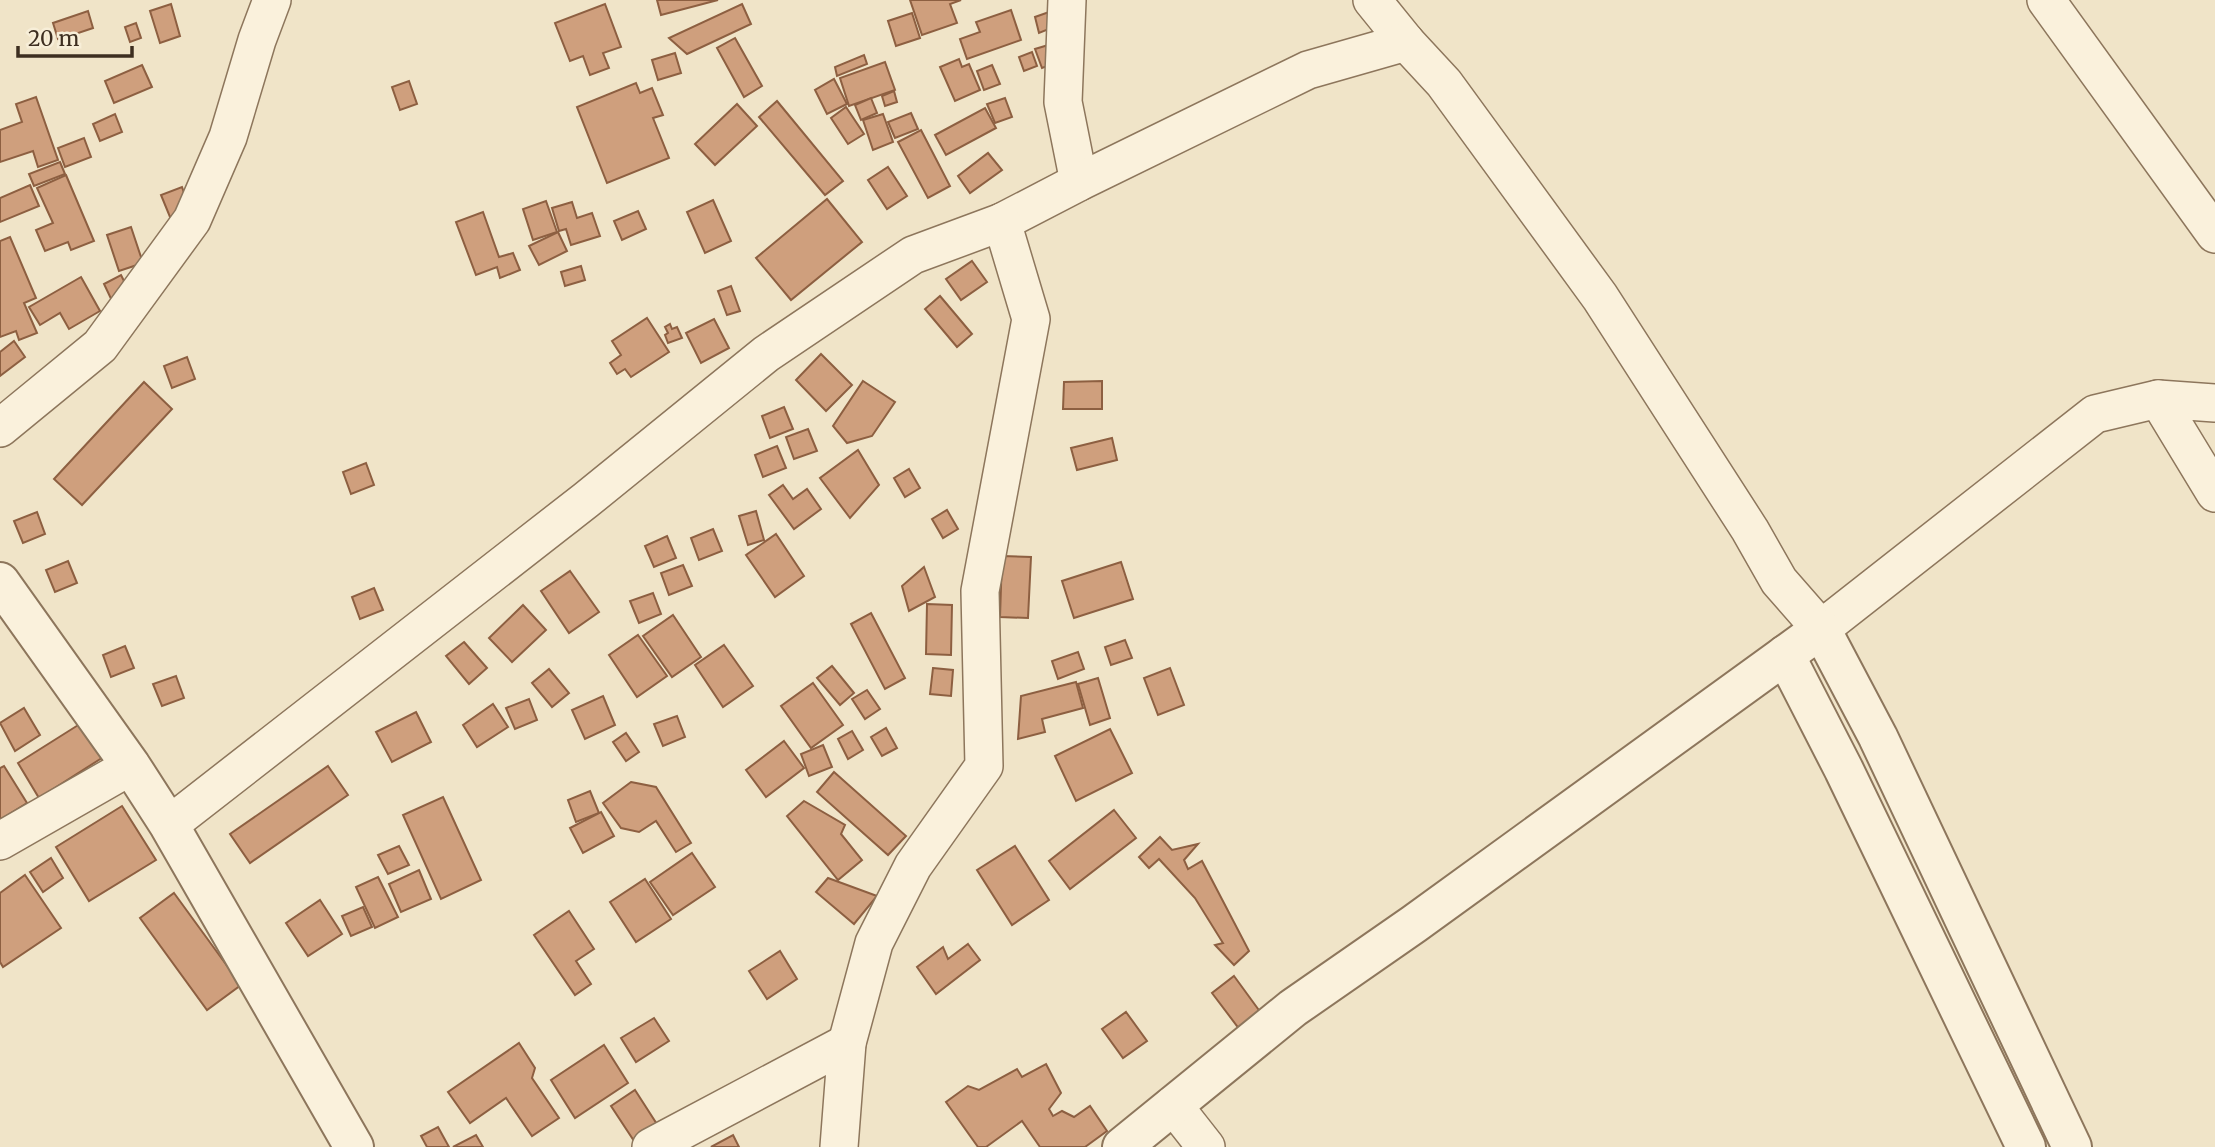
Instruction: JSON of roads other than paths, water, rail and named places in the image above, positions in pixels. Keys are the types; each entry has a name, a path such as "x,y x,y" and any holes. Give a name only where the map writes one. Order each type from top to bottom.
{"street":[{"path":"0,428 100,346 192,220 228,138 257,40 272,0"},
{"path":"1067,0 1063,102 1079,182"},
{"path":"1372,0 1444,83 1600,297 1750,530 1779,581 1821,629 1878,737 2072,1147"},
{"path":"2046,0 2215,234"},
{"path":"169,825 564,517 766,354 913,255 1002,222 1308,70 1406,42"},
{"path":"839,1147 847,1044 874,943 913,866 984,766 980,591 1031,319 1002,222"},
{"path":"1122,1147 1293,1008 1415,925 1821,629 2095,414 2158,399 2215,402"},
{"path":"2158,399 2215,493"},
{"path":"1779,581 1785,654 2026,1147"},
{"path":"0,582 131,766 169,825 354,1147"},
{"path":"0,841 131,766"},
{"path":"651,1147 847,1044"},
{"path":"1173,1105 1206,1147"}]}
